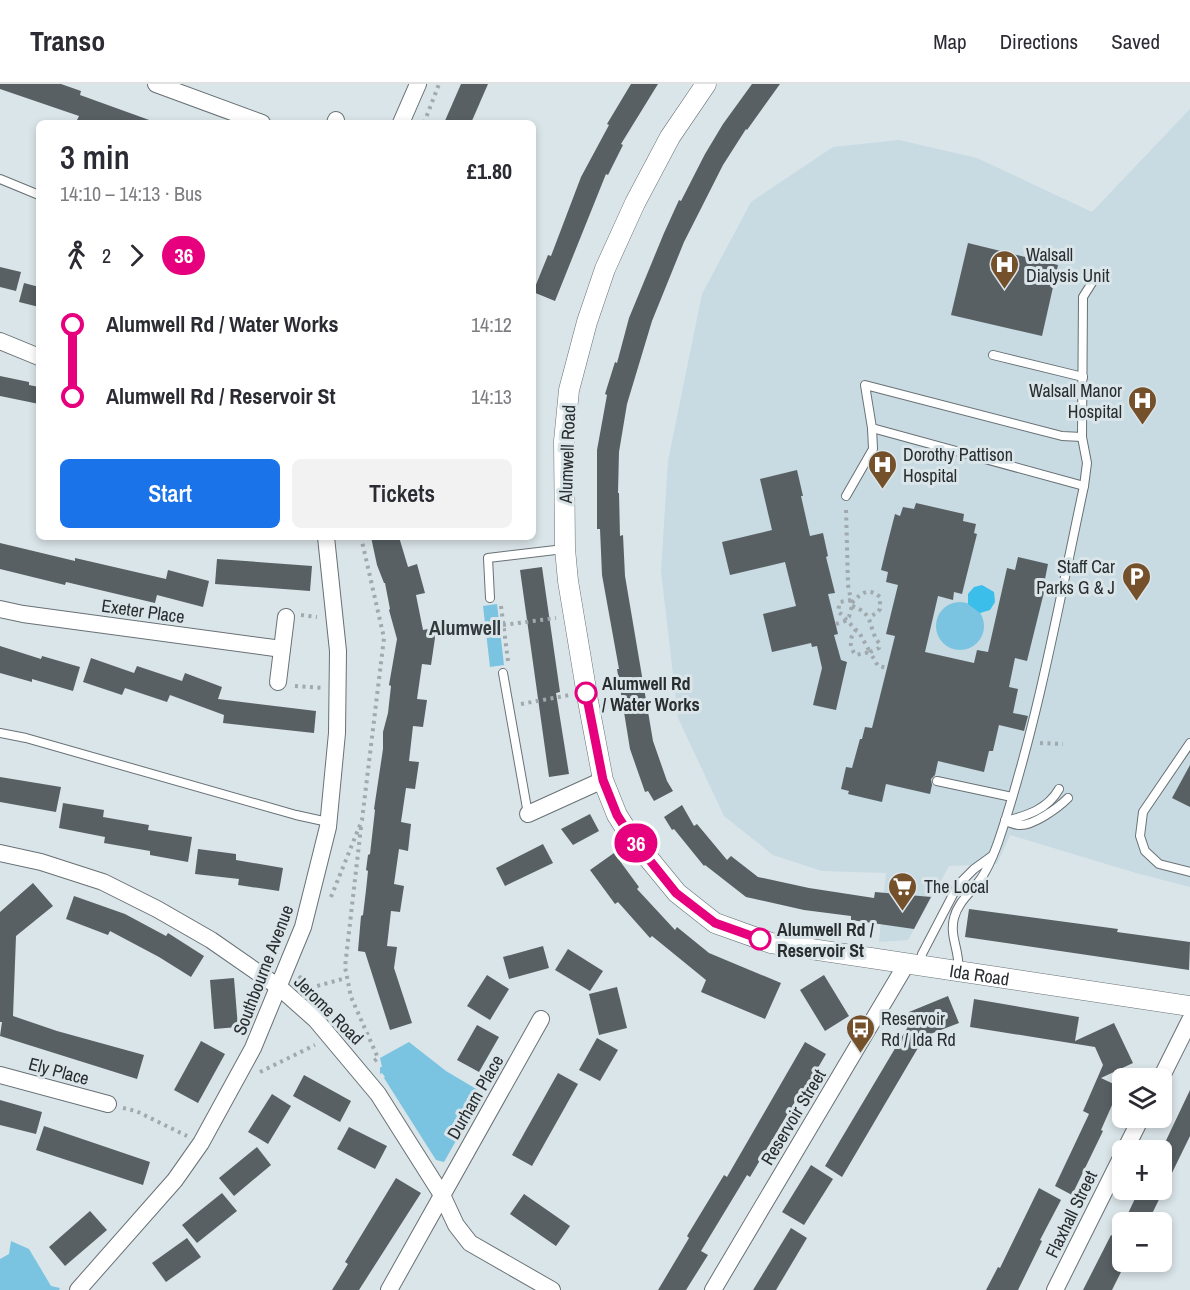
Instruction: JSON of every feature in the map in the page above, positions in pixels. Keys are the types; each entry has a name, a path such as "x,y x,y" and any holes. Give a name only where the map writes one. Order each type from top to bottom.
{"street":[{"path":"156,84 254,120"},
{"path":"402,120 418,84"},
{"name":"Alumwell Road","path":"706,84 670,138 635,203 605,269 587,322 569,390 565,430 565,549 586,693 603,780 621,823 676,893 715,923 771,943"},
{"path":"0,341 36,356"},
{"name":"Southbourne Avenue","path":"78,1290 175,1180 201,1143 254,1048 303,927 328,822 337,733 339,689 336,619 326,540"},
{"name":"Exeter Place","path":"0,609 282,649"},
{"path":"278,682 282,649 290,616"},
{"path":"528,814 603,780"},
{"name":"Jerome Road","path":"0,853 41,862 103,882 211,940 280,987 316,1020 378,1094 442,1195 456,1225 470,1243 552,1290"},
{"name":"Ida Road","path":"771,943 1190,1006"},
{"name":"Reservoir Street","path":"713,1290 913,964"},
{"name":"Durham Place","path":"389,1290 541,1019"},
{"path":"1166,1068 1190,1020"},
{"name":"Ely Place","path":"0,1075 108,1104"},
{"name":"Flaxhall Street","path":"1055,1290 1112,1176"}],"lane":[{"path":"0,179 36,194"},
{"path":"958,971 960,961 952,933 957,910 983,877 1005,821 1032,729 1084,486 1088,463 1082,437 1083,297 1093,281"},
{"path":"993,355 1083,377"},
{"path":"846,496 873,449 865,385 1062,436 1082,437"},
{"path":"872,428 1084,486"},
{"path":"490,598 488,558 565,549"},
{"path":"503,673 528,814"},
{"path":"0,734 26,738 328,822"},
{"path":"1190,743 1143,812 1140,836 1145,851 1159,864 1190,872"},
{"path":"937,781 1012,797"},
{"path":"1005,821 1020,818 1038,810 1054,798 1059,789"},
{"path":"1005,821 1018,825 1027,824 1057,809 1068,798"},
{"path":"913,964 922,954 958,885 992,855"}],"path":[{"path":"425,120 439,84"},
{"path":"846,496 848,585 852,603 848,619"},
{"path":"360,1071 378,1058 351,997 345,967 384,638 362,540"},
{"path":"852,603 862,592 876,593 880,597 880,609 868,617"},
{"path":"490,598 500,601 509,663 503,673"},
{"path":"856,630 850,639 856,655 870,652 879,648 866,613 852,603 840,602 838,611 848,619 865,642 870,652 878,666 888,668"},
{"path":"290,616 318,617"},
{"path":"504,625 574,616"},
{"path":"836,624 848,619"},
{"path":"865,642 874,638"},
{"path":"278,682 278,684 339,689"},
{"path":"508,706 586,693"},
{"path":"328,902 362,820"},
{"path":"310,988 346,978"},
{"path":"233,1086 332,1038"},
{"path":"108,1104 136,1111 201,1143"}],"shaded area":[{"name":"Dorothy Pattison Hospital","path":"1190,109 1190,887 1010,835 997,864 949,866 908,940 879,942 886,873 822,871 773,855 724,816 678,718 661,571 668,461 702,294 751,202 833,147 899,140 977,158 1092,212"},
{"path":"982,585 994,592 995,602 990,610 980,613 968,604 968,594 974,587"},
{"path":"960,602 977,609 984,626 977,643 960,650 943,643 936,626 943,609"},
{"path":"497,604 504,665 490,667 483,606"},
{"path":"409,1042 446,1071 483,1093 444,1162 436,1160 385,1077 382,1073 380,1074 380,1067 382,1067 380,1058"},
{"path":"11,1241 29,1249 51,1286 60,1288 59,1290 0,1290 0,1259 9,1254"}],"building":[{"path":"0,84 61,84 81,91 80,95 149,120 77,120 79,116 0,89"},
{"path":"461,84 488,84 472,120 445,120"},
{"path":"631,84 658,84 621,144 623,145 608,175 606,174 555,301 536,293 536,285 548,255 551,256 581,177 609,125 607,124"},
{"path":"752,84 780,84 746,129 723,165 684,242 652,321 627,404 619,452 620,536 623,535 625,576 653,741 667,781 673,791 654,801 648,791 645,792 630,749 617,669 619,669 602,575 600,529 597,529 597,450 607,395 605,394 615,362 617,363 629,318 664,233 679,200 681,201 705,154"},
{"name":"Walsall Dialysis Unit","path":"968,243 1058,265 1042,336 951,315"},
{"path":"0,267 21,272 16,291 0,287"},
{"path":"24,283 36,286 36,306 19,302"},
{"path":"0,376 29,382 29,385 36,386 36,403 0,396"},
{"path":"797,470 810,536 823,533 835,593 828,594 838,634 834,635 841,660 847,662 836,710 813,705 822,668 817,646 812,647 811,643 772,652 763,614 796,606 785,562 730,575 722,542 772,530 760,479"},
{"path":"916,503 964,514 963,521 976,524 974,533 977,534 962,594 954,592 953,600 938,596 925,652 974,663 977,650 988,652 1007,568 1015,570 1018,557 1048,564 1045,579 1047,580 1027,661 1015,658 1009,687 1018,689 1013,713 1028,716 1024,731 999,725 993,751 989,751 984,772 938,761 935,775 931,779 930,794 886,784 882,802 848,794 849,791 841,789 846,767 852,768 865,727 872,728 895,636 886,634 898,585 886,582 888,572 881,570 895,514 900,516 903,507 914,509"},
{"path":"372,540 400,540 408,567 417,564 425,593 416,595 423,630 433,628 435,638 431,665 422,664 417,699 427,700 423,727 413,726 409,761 419,762 415,789 406,788 401,822 411,824 408,851 399,849 394,884 404,886 400,912 391,911 387,946 397,947 394,968 412,1023 390,1030 365,952 358,951 368,871 366,870 383,749 383,732 388,713 391,686 389,685 397,639 385,583 377,565"},
{"path":"0,543 166,579 168,570 209,581 203,607 157,595 155,603 0,569"},
{"path":"217,559 312,566 310,591 215,584"},
{"path":"542,567 560,692 556,693 569,774 549,777 520,570"},
{"path":"0,646 41,659 42,656 80,667 73,691 32,679 32,682 0,673"},
{"path":"91,658 134,673 137,666 182,681 185,673 222,687 218,699 316,711 314,733 223,723 224,715 170,695 167,702 125,688 122,695 83,682"},
{"path":"1190,765 1190,807 1172,798"},
{"path":"0,777 61,787 56,812 0,802"},
{"path":"63,803 104,810 103,817 149,825 148,830 192,837 188,862 150,855 150,851 104,843 105,837 59,828"},
{"path":"682,805 694,826 697,824 727,860 731,856 758,877 874,898 875,892 931,897 914,929 851,920 851,916 804,910 746,897 704,866 674,829 672,830 664,817"},
{"path":"590,814 599,831 573,845 561,829"},
{"path":"543,844 553,863 505,886 496,868"},
{"path":"198,849 236,854 236,860 283,868 279,891 238,885 239,879 195,874"},
{"path":"614,853 639,887 637,889 675,930 677,927 709,953 781,983 765,1019 701,992 706,980 652,936 650,938 618,902 615,904 590,870"},
{"path":"33,883 53,906 16,936 13,1016 57,1031 144,1055 137,1079 0,1036 2,1022 0,1022 0,912"},
{"path":"74,896 125,914 166,936 168,933 204,956 191,977 110,931 108,935 66,919"},
{"path":"969,909 1118,929 1117,932 1190,942 1189,970 965,937"},
{"path":"543,946 549,968 509,979 503,957"},
{"path":"568,949 603,971 590,991 555,970"},
{"path":"487,975 509,989 490,1020 467,1006"},
{"path":"824,975 849,1016 825,1031 800,990"},
{"path":"234,978 238,1027 214,1029 210,980"},
{"path":"617,987 627,1028 599,1035 589,994"},
{"path":"948,996 959,1023 925,1036 842,1177 825,1166 912,1020 909,1012"},
{"path":"974,999 1079,1017 1075,1041 1114,1023 1133,1063 1122,1068 1112,1068 1112,1073 1101,1078 1112,1083 1112,1105 1101,1130 1103,1131 1072,1195 1055,1186 1089,1114 1083,1111 1103,1065 1095,1047 970,1027"},
{"path":"477,1025 499,1037 479,1072 457,1060"},
{"path":"597,1038 618,1050 600,1081 579,1070"},
{"path":"201,1041 225,1054 198,1103 174,1090"},
{"path":"805,1042 826,1054 798,1102 796,1100 750,1177 747,1175 701,1251 708,1255 686,1290 658,1290 689,1238 687,1236 724,1175 727,1177"},
{"path":"558,1073 578,1084 532,1166 512,1155"},
{"path":"304,1075 351,1101 340,1122 293,1096"},
{"path":"1190,1090 1190,1136 1172,1173 1172,1140 1166,1140"},
{"path":"272,1094 291,1106 268,1144 248,1132"},
{"path":"0,1100 42,1112 36,1134 0,1125"},
{"path":"44,1126 150,1162 143,1185 36,1150"},
{"path":"349,1127 387,1146 375,1169 337,1149"},
{"path":"257,1147 271,1165 234,1196 219,1178"},
{"path":"811,1165 833,1179 804,1225 782,1212"},
{"path":"396,1178 421,1193 359,1290 332,1290 348,1264 345,1262"},
{"path":"1039,1188 1061,1200 1018,1290 986,1290 998,1267 1000,1268"},
{"path":"222,1193 237,1211 197,1243 182,1225"},
{"path":"524,1194 570,1226 556,1246 510,1214"},
{"path":"1134,1200 1159,1200 1153,1212 1129,1212"},
{"path":"90,1211 107,1230 65,1266 49,1247"},
{"path":"791,1228 807,1238 776,1290 753,1290"},
{"path":"1111,1235 1112,1272 1121,1272 1112,1290 1083,1290"},
{"path":"187,1238 201,1257 166,1282 152,1263"}],"bus line":[{"name":"36","path":"586,693 603,780 617,815 631,837 676,893 715,923 760,939"}],"place":[{"name":"Walsall Dialysis Unit","path":"1005,290"},
{"name":"Walsall Manor Hospital","path":"1143,426"},
{"name":"Dorothy Pattison Hospital","path":"882,490"},
{"name":"Staff Car Parks G & J","path":"1136,602"},
{"name":"Alumwell Rd / Water Works","path":"586,693"},
{"name":"The Local","path":"903,912"},
{"name":"Alumwell Rd / Reservoir St","path":"760,939"},
{"name":"Reservoir Rd / Ida Rd","path":"860,1054"}],"district":[{"name":"Alumwell","path":"465,627"}]}
